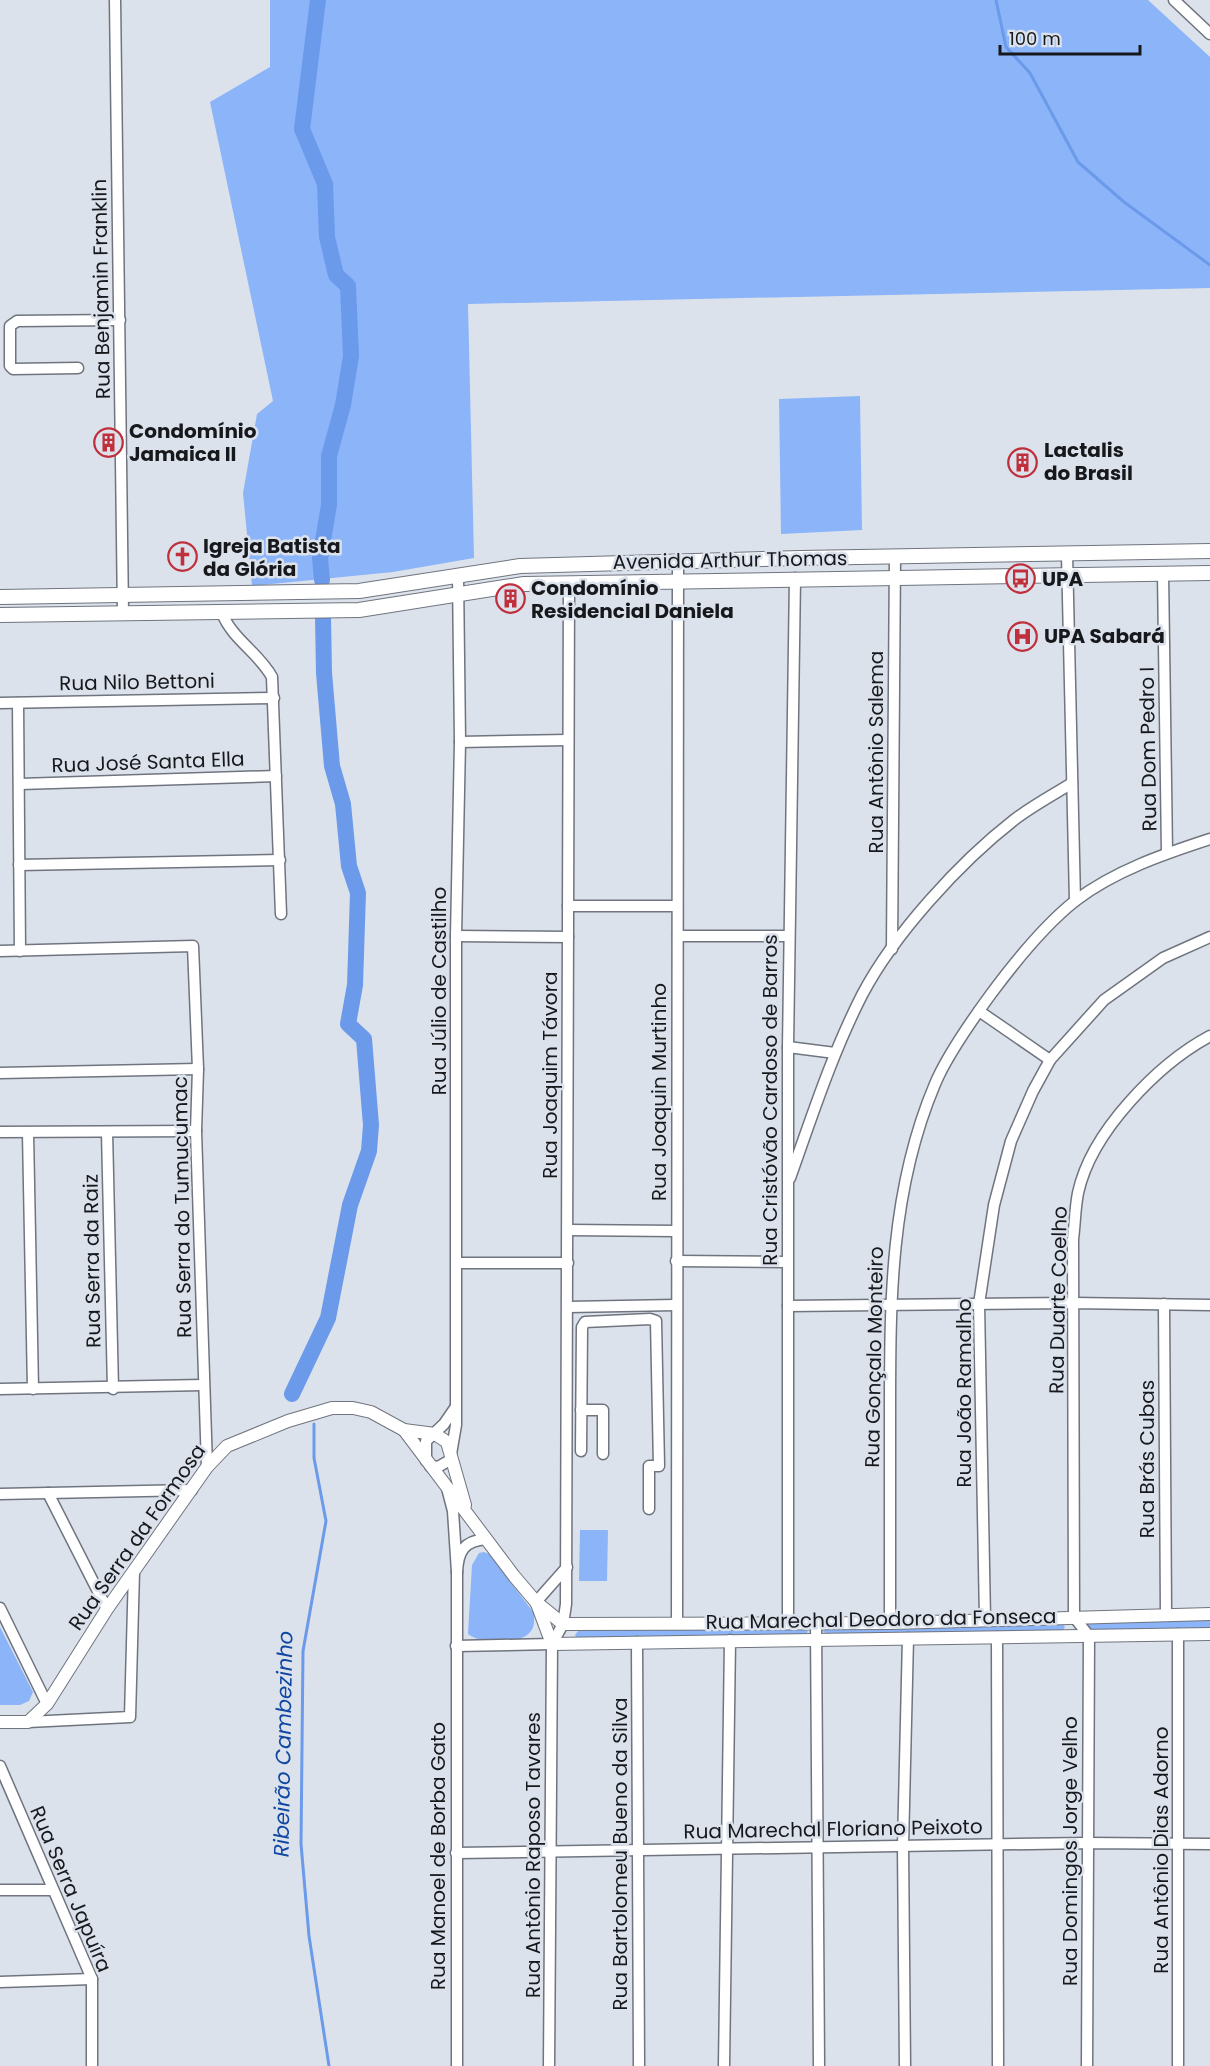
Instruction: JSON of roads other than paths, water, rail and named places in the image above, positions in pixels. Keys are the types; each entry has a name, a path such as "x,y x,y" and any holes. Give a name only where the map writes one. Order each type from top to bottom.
{"main road":[{"name":"Avenida Arthur Thomas","path":"0,597 359,591 520,566 895,556 1210,552"},
{"name":"Avenida Arthur Thomas","path":"0,615 359,610 524,584 895,576 1210,573"}],"street":[{"name":"Rua Benjamin Franklin","path":"115,0 123,614"},
{"path":"1174,0 1210,34"},
{"path":"78,368 12,369 10,366 10,326 16,321 120,320"},
{"path":"1067,554 1075,901"},
{"name":"Rua Antônio Salema","path":"892,948 895,556"},
{"name":"Rua Joaquin Murtinho","path":"677,1624 676,581 678,562"},
{"name":"Rua Dom Pedro I","path":"1163,573 1167,852"},
{"name":"Rua Júlio de Castilho","path":"452,1452 455,1407 457,1263 456,936 460,742 458,576"},
{"name":"Rua Cristóvão Cardoso de Barros","path":"788,1623 787,1187 795,578"},
{"name":"Rua Joaquim Távora","path":"552,1644 563,1624 567,1567 569,583"},
{"path":"222,613 227,626 265,663 273,677 281,914"},
{"name":"Rua Nilo Bettoni","path":"0,703 274,698"},
{"path":"0,951 20,951 18,703"},
{"path":"460,742 568,740"},
{"name":"Rua José Santa Ella","path":"20,784 276,776"},
{"path":"787,1187 835,1053 863,993 892,948 969,860 1015,819 1072,783"},
{"name":"Rua Gonçalo Monteiro","path":"890,1623 890,1305 896,1222 913,1144 935,1082 979,1011 1014,963 1075,901 1113,878 1167,852 1210,839"},
{"path":"19,865 280,860"},
{"path":"568,906 677,906"},
{"path":"456,936 568,937"},
{"path":"678,936 789,936"},
{"name":"Rua João Ramalho","path":"985,1619 979,1304 994,1206 1011,1141 1033,1091 1050,1060 1104,1000 1163,957 1210,937"},
{"name":"Rua Serra do Tumucumac","path":"20,951 193,946 198,1069 196,1131 207,1467"},
{"path":"979,1011 1050,1060"},
{"name":"Rua Duarte Coelho","path":"1074,1617 1073,1239 1079,1191 1093,1158 1109,1130 1145,1085 1188,1048 1210,1036"},
{"path":"788,1047 835,1053"},
{"path":"0,1073 198,1069"},
{"path":"0,1132 196,1131"},
{"name":"Rua Serra da Raiz","path":"107,1132 113,1389"},
{"path":"28,1133 33,1389"},
{"path":"568,1230 676,1231"},
{"path":"676,1261 787,1262"},
{"path":"457,1263 568,1263"},
{"path":"788,1306 1073,1303 1210,1305"},
{"name":"Rua Brás Cubas","path":"1164,1304 1166,1614"},
{"path":"568,1308 676,1305"},
{"path":"626,1306 626,1320"},
{"path":"581,1451 582,1327 585,1322 591,1320 650,1319 658,1325 658,1466 649,1466 649,1509"},
{"path":"0,1389 113,1389 203,1385"},
{"path":"432,1434 447,1442 452,1452 445,1465 428,1463 424,1447 432,1434 444,1424 455,1407"},
{"name":"Rua Serra da Formosa","path":"28,1722 47,1704 107,1609 207,1467 228,1446 288,1420 332,1408 353,1408 371,1412 404,1430 432,1434"},
{"path":"581,1410 603,1410 603,1454"},
{"name":"Rua Serra da Formosa","path":"404,1430 536,1602 563,1624"},
{"name":"Rua Serra da Formosa","path":"452,1452 459,1488 471,1519"},
{"path":"447,1488 453,1511 457,1572"},
{"path":"0,1494 192,1490"},
{"path":"48,1493 107,1609"},
{"path":"486,1539 471,1541 462,1547 458,1557 456,1646 552,1644"},
{"path":"536,1602 567,1567"},
{"path":"0,1722 130,1717 134,1571"},
{"name":"Rua Serra da Formosa","path":"536,1602 552,1644"},
{"path":"0,1608 47,1704"},
{"path":"563,1624 586,1626 890,1623 1210,1614"},
{"path":"1074,1617 1089,1636"},
{"path":"816,1623 819,2066"},
{"name":"Rua Antônio Dias Adorno","path":"1178,2066 1179,1634"},
{"name":"Rua Marechal Deodoro da Fonseca","path":"552,1644 1210,1634"},
{"name":"Rua Domingos Jorge Velho","path":"1087,2066 1089,1636"},
{"path":"997,1637 998,2066"},
{"path":"905,2066 903,1846 908,1638"},
{"path":"724,2066 730,1640"},
{"name":"Rua Bartolomeu Bueno da Silva","path":"637,1642 640,1851 639,2066"},
{"name":"Rua Antônio Raposo Tavares","path":"549,2066 552,1644"},
{"name":"Rua Manoel de Borba Gato","path":"456,1646 457,2066"},
{"name":"Rua Serra Japuíra","path":"0,1766 92,1979 92,2066"},
{"name":"Rua Marechal Floriano Peixoto","path":"456,1853 1087,1843 1210,1844"},
{"path":"0,1890 52,1890"},
{"path":"0,1982 92,1979"}],"waterway":[{"name":"Ribeirão Cambezinho","path":"318,0 302,129 325,184 327,237 336,275 348,286 351,356 343,405 329,456 329,505 320,558 322,580"},
{"path":"996,0 1006,47 1030,73 1078,162 1124,202 1210,265"},
{"name":"Ribeirão Cambezinho","path":"292,1394 328,1318 350,1205 369,1151 371,1125 364,1039 348,1024 355,985 358,893 349,866 343,804 332,766 324,673 323,617"},
{"name":"Ribeirão Cambezinho","path":"314,1424 314,1458 326,1521 303,1651 301,1844 309,1936 329,2066"}],"place":[{"name":"Condomínio Jamaica II","path":"108,443"},
{"name":"Lactalis do Brasil","path":"1023,462"},
{"name":"Igreja Batista da Glória","path":"182,557"},
{"name":"UPA","path":"1021,579"},
{"name":"Condomínio Residencial Daniela","path":"510,599"},
{"name":"UPA Sabará","path":"1023,636"}]}
